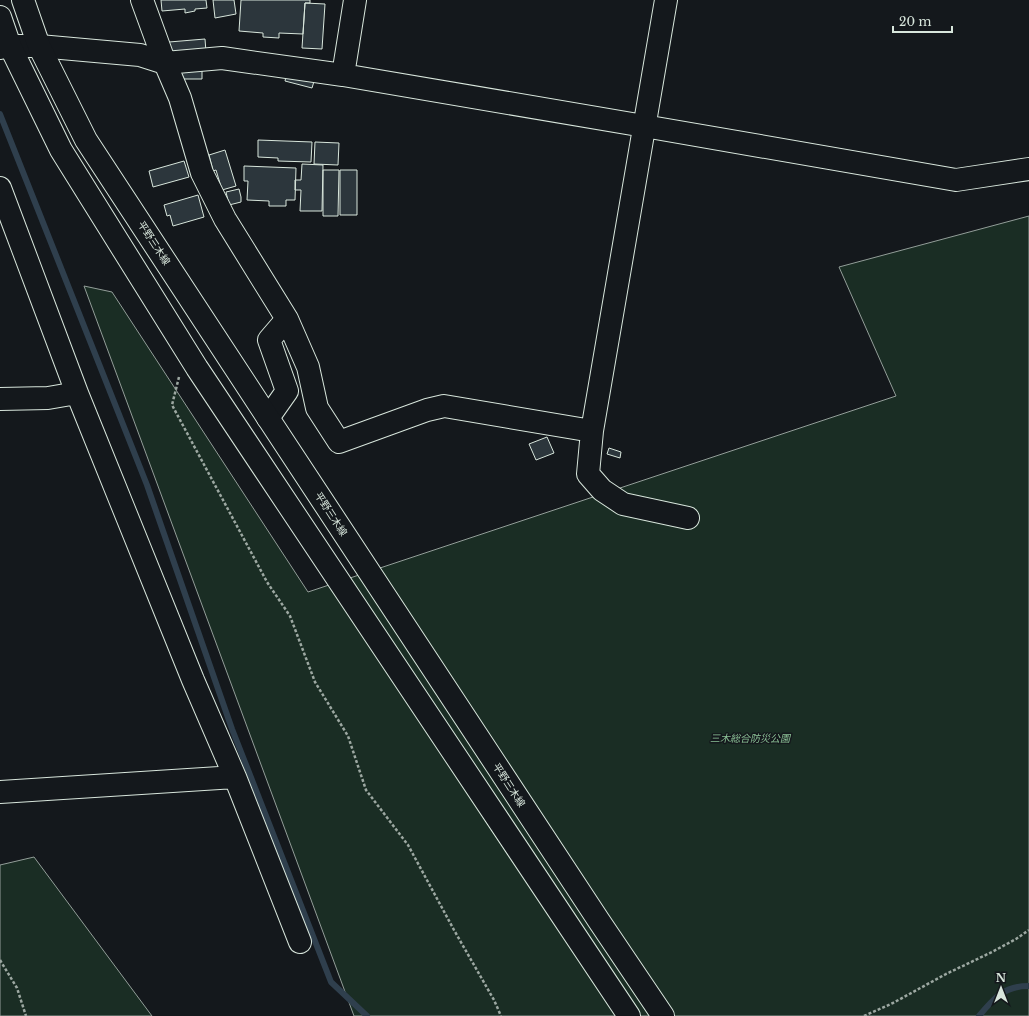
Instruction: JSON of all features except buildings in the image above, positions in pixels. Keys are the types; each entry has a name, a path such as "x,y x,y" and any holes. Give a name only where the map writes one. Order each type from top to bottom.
{"street":[{"name":"平野三木線","path":"23,0 39,46 86,140 663,1016"},
{"path":"142,0 165,63 180,98 202,173 225,220 287,319 308,367 316,408 339,442 427,410 444,406 592,431"},
{"path":"343,75 355,0"},
{"path":"666,0 592,431 588,474 602,490 623,504 688,518"},
{"path":"0,17 5,47 61,150 197,368 629,1016"},
{"path":"5,47 39,46 140,55 165,63 222,58 343,75 956,180 1029,169"},
{"path":"0,188 77,393 192,680 235,776 300,942"},
{"path":"268,418 287,391 269,340 287,319"},
{"path":"0,399 48,398 77,393"},
{"path":"0,792 235,776"}],"path":[{"path":"197,368 178,378 172,405 267,582 290,616 315,682 348,736 366,790 408,845 494,1000 501,1016"},
{"path":"864,1016 893,1003 946,974 992,952 1029,930"},
{"path":"0,960 17,988 26,1016"}],"green space":[{"name":"三木総合防災公園","path":"1029,216 1029,1016 354,1016 84,286 112,292 308,592 896,396 839,267"},
{"path":"34,857 152,1016 0,1016 0,865"}],"waterway":[{"path":"0,114 147,485 232,729 331,982 367,1016"},
{"path":"979,1016 994,999 1006,991 1012,988 1028,986"}]}
